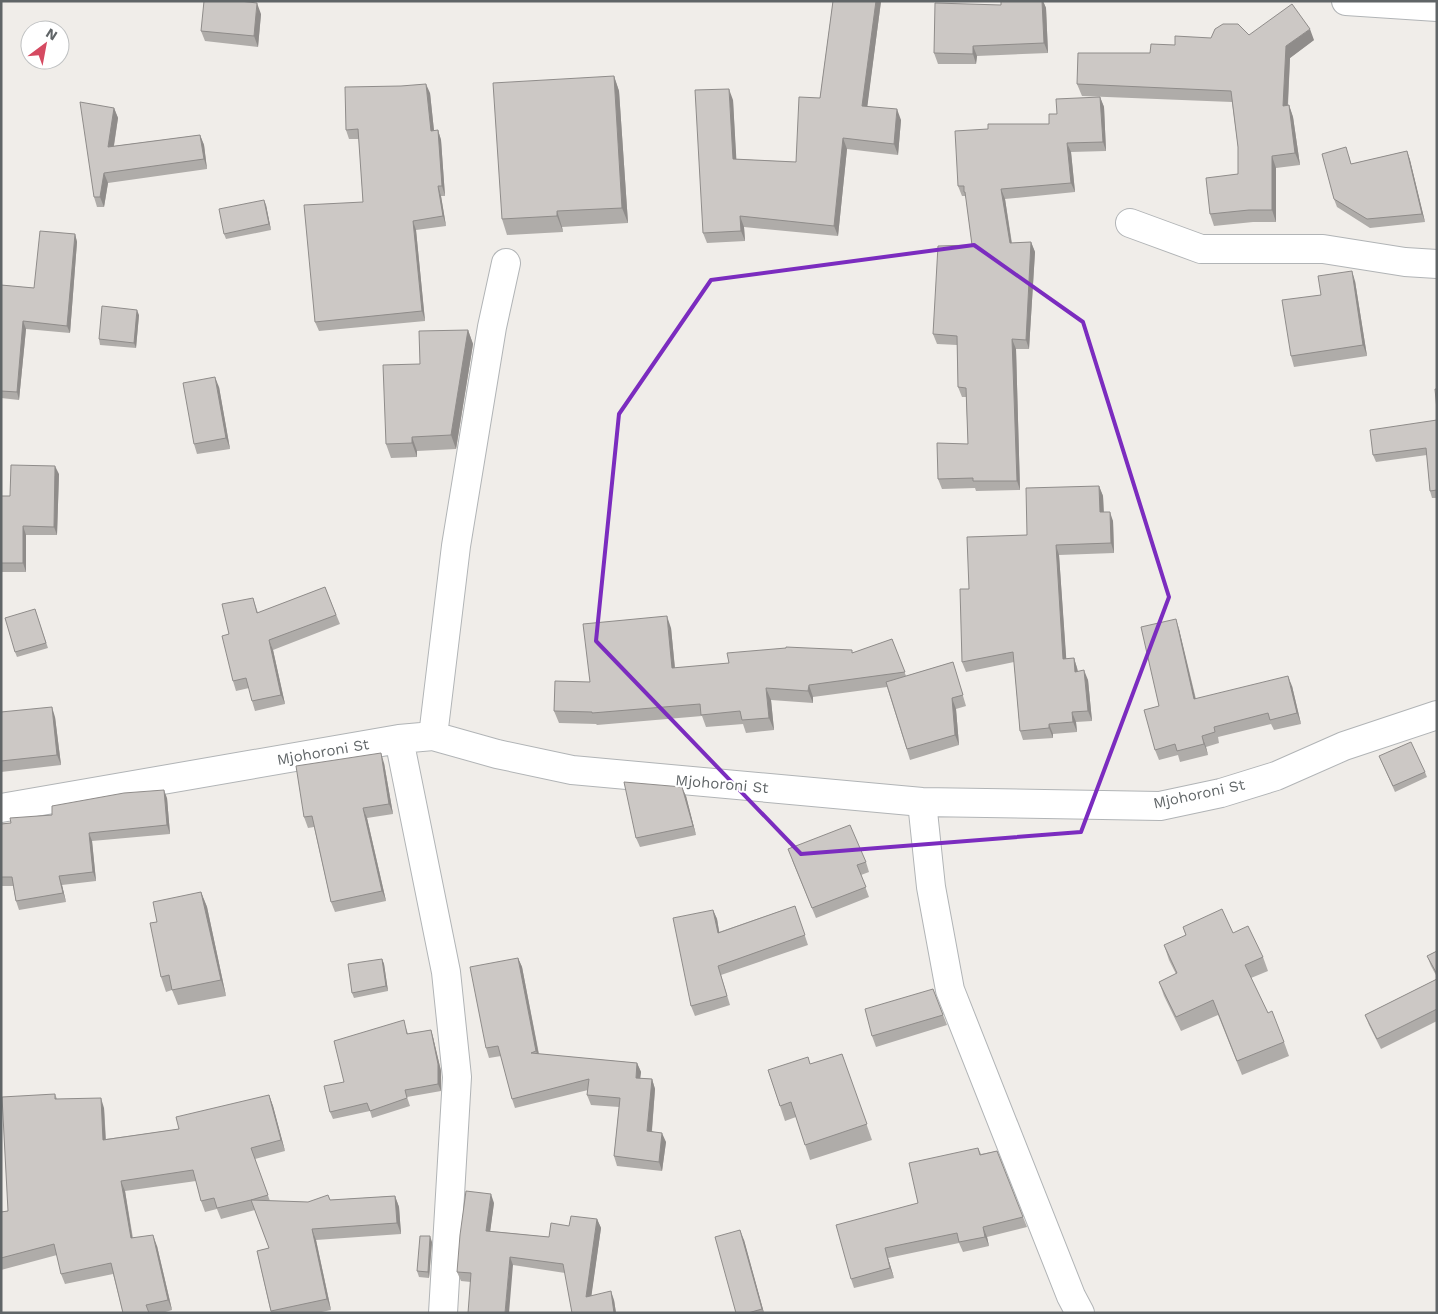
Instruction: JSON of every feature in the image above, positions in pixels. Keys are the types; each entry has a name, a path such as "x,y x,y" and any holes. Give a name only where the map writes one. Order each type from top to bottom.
{"street":[{"path":"1346,1 1437,7"},
{"path":"1130,223 1201,249 1323,249 1406,262 1437,264"},
{"path":"433,736 456,546 492,327 506,263"},
{"name":"Mjohoroni St","path":"1,808 399,739 433,736 497,754 572,770 922,802 1160,806 1221,793 1276,776 1344,746 1437,715"},
{"path":"399,739 446,972 457,1077 443,1313"},
{"path":"922,802 931,887 950,990 1071,1296 1080,1313"}],"highlighted area":[{"path":"974,245 1083,322 1169,597 1081,832 801,854 596,641 619,414 711,280"}],"building":[{"path":"204,1 257,3 254,36 201,31"},
{"path":"833,1 876,1 862,106 897,109 894,144 843,138 834,226 740,216 741,231 703,233 695,90 729,89 733,159 796,162 799,97 820,98"},
{"path":"1001,1 1042,1 1044,43 973,46 973,54 934,53 935,3 1001,5"},
{"path":"1292,4 1310,29 1286,46 1283,106 1289,105 1295,153 1272,156 1272,210 1210,214 1206,178 1238,174 1238,147 1231,91 1077,84 1078,53 1150,53 1151,44 1175,45 1175,36 1211,38 1215,29 1223,24 1238,24 1249,35"},
{"path":"614,76 622,208 557,211 557,216 502,219 493,83"},
{"path":"426,84 431,131 438,130 442,186 438,186 443,216 413,221 422,311 315,322 304,205 363,202 358,129 346,130 345,87"},
{"path":"1100,97 1103,142 1067,143 1071,183 1001,189 1010,243 1031,242 1026,340 1012,339 1017,481 973,481 973,478 938,479 937,443 968,444 966,388 958,387 957,336 933,334 938,246 972,245 964,186 958,186 955,131 988,129 988,124 1049,124 1049,114 1057,114 1056,99"},
{"path":"80,102 114,108 108,147 200,135 204,159 104,173 100,197 94,197"},
{"path":"1346,147 1351,164 1407,151 1422,214 1367,219 1334,199 1322,154"},
{"path":"264,200 269,224 224,234 219,209"},
{"path":"40,231 75,234 67,326 23,321 17,392 1,391 1,285 34,288"},
{"path":"1352,271 1363,345 1291,356 1282,300 1321,295 1318,276"},
{"path":"102,306 137,310 134,343 99,339"},
{"path":"468,330 451,435 412,437 412,443 386,444 383,365 420,364 419,331"},
{"path":"215,377 226,438 194,444 183,383"},
{"path":"1435,389 1437,389 1437,410"},
{"path":"1437,420 1437,490 1430,491 1426,448 1373,455 1370,430"},
{"path":"11,465 55,466 54,527 23,526 23,563 1,563 1,496 10,496"},
{"path":"1099,486 1100,512 1110,512 1111,543 1056,545 1063,659 1074,658 1075,672 1084,670 1088,711 1072,712 1073,722 1049,724 1049,728 1020,731 1013,652 962,662 960,589 969,589 967,537 1027,535 1026,488"},
{"path":"325,587 336,615 269,640 281,695 252,701 246,678 233,681 222,636 229,634 222,604 253,598 257,613"},
{"path":"35,609 46,643 15,652 5,618"},
{"path":"667,616 672,668 729,663 727,653 786,647 852,650 852,653 892,639 905,672 809,685 808,691 766,688 769,718 742,720 740,711 701,715 700,704 592,713 554,711 555,681 590,682 583,624"},
{"path":"1176,619 1194,699 1288,676 1297,713 1270,720 1268,713 1214,727 1215,732 1202,736 1204,744 1177,751 1175,744 1155,750 1144,710 1159,706 1141,627"},
{"path":"953,662 963,695 952,698 955,735 907,749 886,682"},
{"path":"52,707 57,755 1,761 1,712"},
{"path":"1411,742 1425,772 1393,786 1379,756"},
{"path":"381,753 389,804 363,808 382,891 331,902 312,816 304,817 296,766"},
{"path":"624,782 682,787 693,826 636,838"},
{"path":"164,790 167,825 89,833 93,872 59,876 63,893 16,901 12,877 1,877 1,824 11,823 10,818 52,815 52,806 124,793"},
{"path":"850,825 866,862 857,865 866,887 812,908 788,849"},
{"path":"201,892 221,980 172,990 169,975 161,977 150,923 157,922 153,902"},
{"path":"795,906 805,935 718,966 727,996 691,1006 673,918 713,910 718,933"},
{"path":"1222,909 1233,933 1248,926 1263,957 1245,965 1268,1013 1272,1011 1284,1042 1237,1061 1213,1000 1176,1017 1159,982 1177,973 1164,945 1186,935 1183,927"},
{"path":"1437,951 1437,974 1427,956"},
{"path":"518,958 536,1051 531,1053 637,1063 636,1078 652,1079 647,1131 662,1133 659,1162 614,1156 620,1098 587,1095 589,1079 512,1099 498,1046 486,1048 470,967"},
{"path":"382,959 386,986 352,993 348,964"},
{"path":"1437,979 1437,1009 1377,1039 1365,1015"},
{"path":"933,989 943,1015 872,1036 865,1009"},
{"path":"404,1020 407,1034 431,1030 438,1064 438,1084 405,1090 407,1098 370,1111 367,1103 330,1112 324,1086 344,1082 334,1041"},
{"path":"842,1054 867,1124 805,1145 791,1102 780,1106 768,1070 808,1057 810,1064"},
{"path":"55,1094 55,1099 101,1098 103,1140 179,1129 176,1117 269,1095 281,1140 251,1148 268,1195 217,1208 214,1198 201,1201 193,1170 121,1181 131,1238 153,1235 168,1300 146,1305 149,1313 123,1313 111,1263 61,1274 54,1244 1,1258 1,1212 8,1211 2,1097"},
{"path":"978,1148 980,1155 997,1151 1023,1217 983,1227 985,1237 959,1242 957,1233 885,1248 890,1268 851,1279 836,1225 918,1203 909,1163"},
{"path":"466,1191 491,1194 486,1231 549,1237 551,1223 569,1226 571,1216 597,1219 586,1297 611,1291 614,1313 572,1313 563,1264 510,1257 505,1313 468,1313 471,1273 457,1272"},
{"path":"328,1195 330,1200 395,1196 397,1223 312,1229 327,1299 271,1311 257,1251 269,1248 251,1200 308,1202"},
{"path":"740,1230 762,1309 748,1313 736,1313 715,1237"},
{"path":"420,1236 430,1236 428,1272 417,1271"}]}
